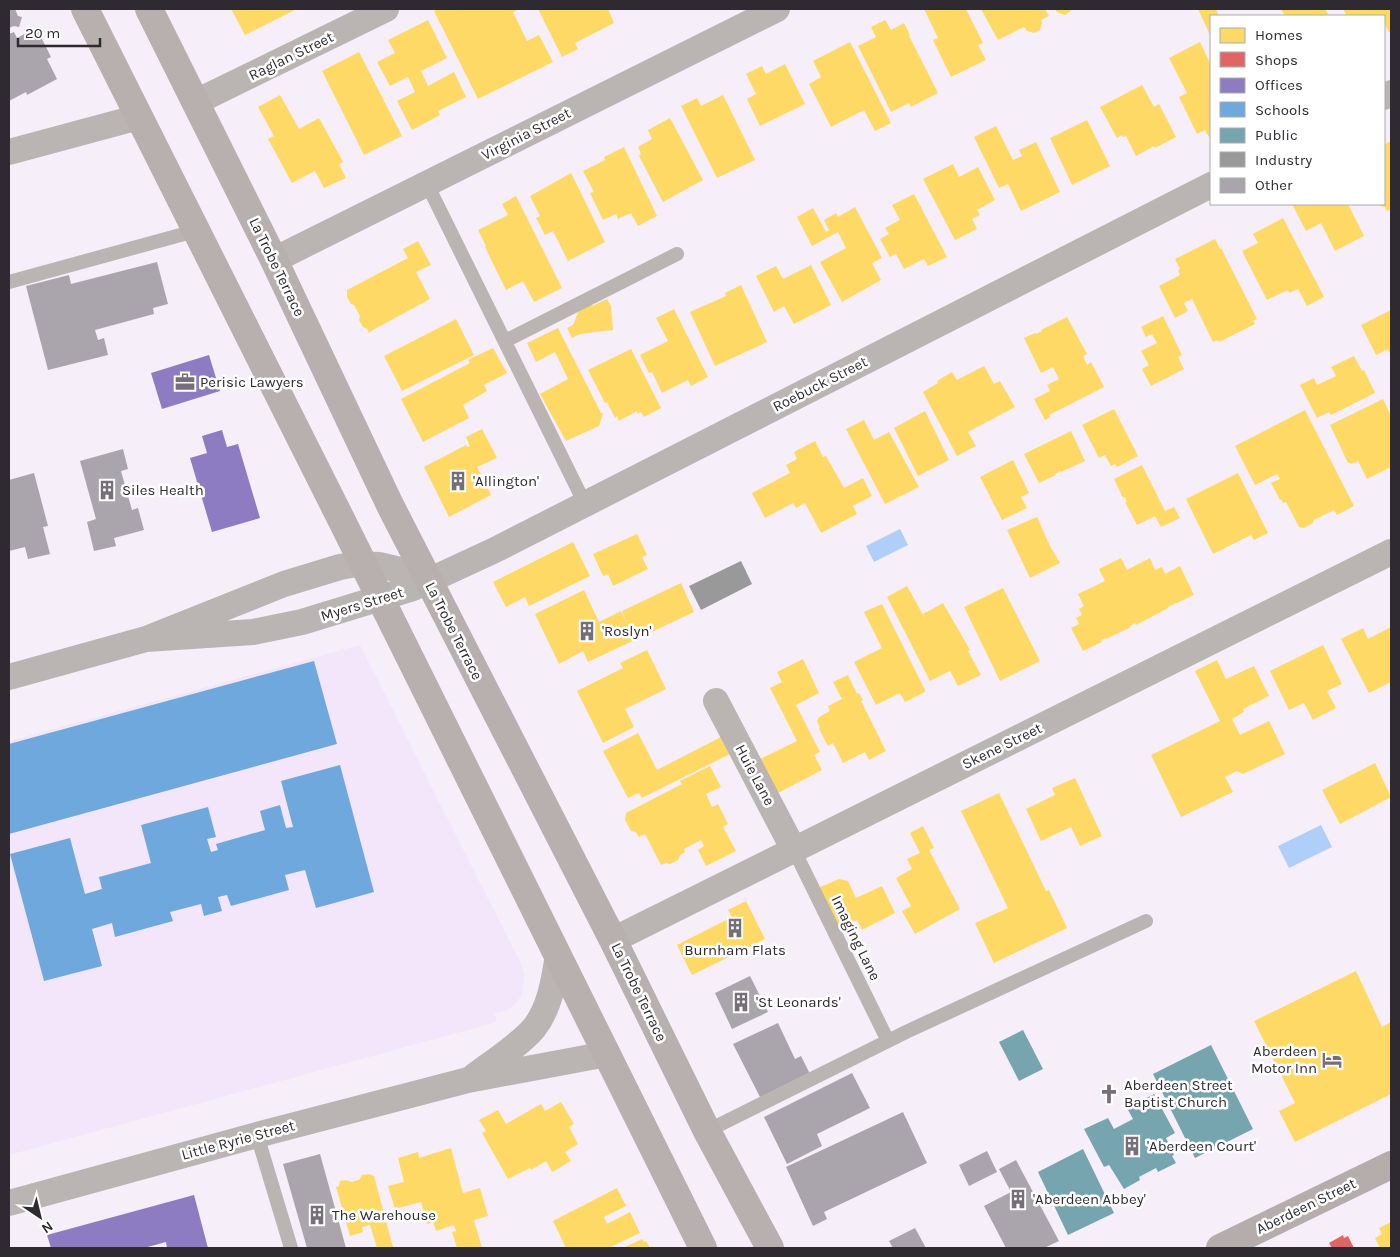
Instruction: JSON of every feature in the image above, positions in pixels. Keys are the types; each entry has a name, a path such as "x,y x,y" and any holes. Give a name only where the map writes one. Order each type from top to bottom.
{"highway":[{"path":"85,9 364,564 703,1248"},
{"name":"La Trobe Terrace","path":"149,9 274,260 390,505 613,940 708,1131 770,1248"}],"main road":[{"name":"Aberdeen Street","path":"1220,1248 1250,1242 1391,1165"}],"street":[{"name":"Raglan Street","path":"196,102 386,9"},
{"name":"Virginia Street","path":"274,260 777,9"},
{"path":"9,152 139,117"},
{"name":"Roebuck Street","path":"429,582 1210,186"},
{"name":"Skene Street","path":"613,940 1391,552"},
{"name":"Myers Street","path":"9,677 146,639 284,584 340,567 364,564 379,565 400,570 429,582"},
{"name":"Myers Street","path":"146,639 253,632 302,622 429,582"},
{"name":"Huie Lane","path":"716,701 794,850"},
{"name":"Little Ryrie Street","path":"468,1080 525,1037 537,1024 549,997 558,955"},
{"name":"Little Ryrie Street","path":"9,1203 468,1080 607,1054"}],"lane":[{"path":"427,184 585,504"},
{"path":"9,282 195,231"},
{"path":"505,341 677,254"},
{"name":"Imaging Lane","path":"794,850 888,1041"},
{"path":"708,1131 888,1041 1146,921"},
{"path":"258,1135 291,1248"}],"shaded area":[{"path":"360,645 521,964 524,979 521,996 515,1005 506,1011 494,1013 497,1022 9,1155 9,741"}],"water":[{"path":"900,529 908,545 874,562 866,546"},
{"path":"1321,825 1332,847 1289,868 1278,846"}],"building: Homes":[{"path":"231,9 297,9 245,35"},
{"path":"438,9 520,9 513,12 527,41 539,35 553,62 478,99 434,11"},
{"path":"538,9 608,9 614,23 575,43 578,49 562,57"},
{"path":"924,9 966,9 983,43 978,45 986,60 951,77 933,40 938,38"},
{"path":"981,9 1045,9 1049,16 1041,20 1040,30 1034,33 1027,31 1024,27 998,40"},
{"path":"1055,9 1073,9 1065,15 1057,12"},
{"path":"1198,9 1216,9 1219,15 1210,15 1210,35"},
{"path":"1281,9 1325,9 1328,15 1284,15"},
{"path":"1343,9 1391,9 1391,32 1389,32 1385,25 1385,15 1346,15"},
{"path":"428,20 447,58 421,71 428,86 454,72 466,97 438,111 440,115 412,130 397,101 415,92 408,77 390,86 377,62 395,53 388,40"},
{"path":"885,20 891,30 904,23 938,93 911,107 909,103 891,112 858,46 876,37 871,27"},
{"path":"850,42 891,123 875,131 864,110 831,127 809,84 821,77 813,61"},
{"path":"1200,42 1210,63 1210,136 1205,130 1197,134 1179,97 1187,93 1169,58"},
{"path":"359,52 402,136 364,155 322,71"},
{"path":"785,64 805,104 760,126 747,99 756,94 746,74 762,66 766,74"},
{"path":"1142,85 1154,107 1159,104 1176,137 1136,156 1126,136 1123,137 1122,135 1117,138 1100,107"},
{"path":"280,95 299,129 319,118 343,162 339,164 346,178 324,188 315,171 292,183 268,139 274,136 258,107"},
{"path":"723,95 755,160 717,178 681,106 697,98 701,106"},
{"path":"670,118 703,180 663,202 639,156 641,154 638,147 652,139 648,130"},
{"path":"1087,120 1110,166 1072,185 1050,138"},
{"path":"996,126 1013,160 1022,156 1019,150 1036,142 1060,192 1021,211 1008,184 999,188 974,137"},
{"path":"1391,141 1391,209 1387,211 1384,206 1382,207 1381,205 1385,205 1385,144"},
{"path":"624,147 657,216 638,226 631,213 618,219 616,214 603,220 590,193 594,192 583,171 605,160 604,157"},
{"path":"953,164 959,177 978,167 995,200 977,210 980,215 972,219 977,229 955,240 923,179"},
{"path":"571,173 605,242 568,261 553,231 545,235 536,218 540,216 530,196"},
{"path":"914,194 947,257 928,266 924,259 904,269 896,254 890,257 880,239 889,234 885,228 900,220 892,205"},
{"path":"516,196 562,288 534,302 523,281 506,290 478,230 508,215 502,204"},
{"path":"1293,205 1348,205 1364,236 1335,251 1321,223 1306,231"},
{"path":"855,207 882,258 872,263 881,280 842,302 820,262 846,248 838,232 812,246 797,217 813,208 826,232 829,230 824,220 836,213 838,217"},
{"path":"1283,218 1324,297 1307,306 1298,289 1289,293 1288,290 1267,300 1242,251 1258,243 1253,234"},
{"path":"1215,239 1257,319 1253,321 1255,324 1219,342 1218,340 1213,342 1192,299 1184,303 1188,311 1175,318 1159,286 1180,275 1178,270 1180,269 1175,259"},
{"path":"418,241 431,265 416,272 430,299 369,333 363,327 359,320 360,316 347,297 347,290 408,258 403,249"},
{"path":"811,265 831,305 794,324 784,306 774,312 756,276 776,266 783,279"},
{"path":"741,285 767,342 715,366 690,312 726,296 725,293"},
{"path":"607,299 611,306 613,330 580,334 572,338 567,328 573,325 579,310 591,303 592,306"},
{"path":"674,309 708,377 691,386 688,380 662,393 652,372 649,373 640,355 668,341 656,318"},
{"path":"1391,310 1391,356 1388,349 1376,355 1361,325"},
{"path":"1163,316 1182,355 1178,357 1184,369 1151,386 1142,369 1149,365 1141,351 1157,343 1152,334 1146,337 1141,327"},
{"path":"1067,317 1087,354 1083,356 1087,365 1091,362 1104,387 1049,415 1050,417 1045,420 1034,399 1050,391 1047,385 1059,379 1053,367 1041,373 1024,338 1036,334"},
{"path":"456,319 474,355 402,391 384,356"},
{"path":"558,328 601,413 603,413 599,426 566,441 540,394 568,379 555,352 536,362 527,343"},
{"path":"493,348 507,373 484,385 487,391 463,405 469,418 423,442 401,399 470,363 468,360"},
{"path":"631,349 661,408 644,417 641,412 638,414 637,411 619,421 617,416 615,418 607,402 605,403 588,370"},
{"path":"1354,356 1362,371 1364,370 1375,393 1331,415 1329,412 1317,418 1300,385 1314,378 1317,385 1336,376 1331,367"},
{"path":"984,366 994,384 1000,381 1015,407 968,432 976,446 957,456 923,392 952,372 957,380"},
{"path":"1383,399 1391,416 1391,467 1367,479 1358,461 1351,464 1348,463 1330,425"},
{"path":"1114,409 1138,456 1117,467 1115,464 1111,466 1105,455 1099,458 1082,425"},
{"path":"1305,410 1354,506 1337,515 1334,510 1314,520 1313,523 1304,528 1299,527 1286,502 1283,503 1280,500 1271,483 1280,479 1277,474 1255,485 1235,446"},
{"path":"925,411 949,460 918,476 894,428"},
{"path":"864,420 874,440 889,432 919,487 885,504 846,429"},
{"name":"'Allington'","path":"482,429 497,458 477,467 491,495 449,517 424,467 466,445 467,447 470,446 466,437"},
{"path":"1071,431 1085,461 1060,471 1039,483 1024,454"},
{"path":"815,441 823,457 826,456 844,488 863,478 872,496 853,506 857,514 821,533 805,503 796,508 793,503 765,518 752,493 790,473 786,465 797,459 794,452"},
{"path":"1013,460 1029,493 1021,497 1027,508 1002,520 980,477"},
{"path":"1142,465 1165,511 1174,507 1180,518 1161,527 1155,516 1137,525 1125,502 1127,502 1125,497 1123,498 1114,479"},
{"path":"1238,473 1268,533 1254,540 1251,535 1213,554 1186,499"},
{"path":"1037,517 1060,563 1030,578 1007,530"},
{"path":"637,534 647,555 642,557 648,569 613,586 608,574 603,576 593,554"},
{"path":"573,542 590,576 529,606 525,597 506,607 493,582"},
{"path":"1121,558 1127,570 1150,558 1155,570 1162,567 1165,574 1180,566 1194,595 1136,625 1135,623 1131,627 1101,640 1102,642 1083,651 1071,628 1079,624 1076,618 1082,615 1079,609 1084,606 1078,594 1105,581 1099,569"},
{"name":"'Roslyn'","path":"681,583 694,612 588,662 583,651 559,664 535,614 584,590 599,622 621,611 627,624 622,611"},
{"path":"907,586 927,622 923,614 943,603 970,650 968,651 981,675 958,686 950,671 930,681 887,597"},
{"path":"1003,588 1040,661 1000,681 964,607"},
{"path":"882,604 925,692 905,702 900,693 876,705 854,662 882,648 864,612"},
{"path":"1391,627 1391,682 1369,693 1341,639 1363,628 1368,639"},
{"path":"1323,645 1342,684 1327,691 1336,708 1313,720 1304,703 1289,710 1270,671"},
{"path":"647,650 666,689 625,709 634,727 603,743 577,691 623,668 620,663"},
{"path":"803,659 819,693 796,705 820,752 814,755 822,770 776,794 756,761 797,741 770,688 782,682 777,672"},
{"path":"1217,660 1226,679 1254,666 1269,696 1243,709 1244,712 1232,719 1240,735 1269,721 1285,754 1243,774 1237,771 1225,777 1233,792 1181,817 1151,755 1220,721 1195,671"},
{"path":"848,675 857,694 859,693 863,700 861,701 886,751 869,760 865,752 843,763 833,743 828,746 817,721 819,717 830,711 828,706 842,699 833,682"},
{"path":"638,733 657,770 723,736 732,753 642,798 639,793 628,798 603,751"},
{"path":"1375,763 1391,797 1340,824 1322,790"},
{"path":"710,766 721,787 706,794 712,807 718,804 728,824 723,827 736,851 706,866 698,850 704,846 701,840 684,849 685,852 680,855 678,860 670,864 661,865 645,834 639,837 636,832 631,831 625,820 626,813 682,784 680,781"},
{"path":"1075,778 1102,836 1080,846 1071,827 1041,841 1026,809 1055,795 1052,788"},
{"path":"999,793 1046,891 1049,890 1067,928 994,963 975,923 1008,908 961,811"},
{"path":"923,826 934,848 929,850 960,909 915,934 902,911 911,906 896,878 912,869 907,859 920,853 910,833"},
{"path":"839,879 848,881 856,898 882,886 895,913 862,930 857,920 838,929 818,888"},
{"name":"Burnham Flats","path":"746,901 765,939 692,975 677,945 732,917 728,910"},
{"name":"Aberdeen Motor Inn","path":"1356,971 1382,1027 1391,1022 1391,1094 1295,1142 1279,1111 1295,1103 1254,1021"},
{"path":"561,1102 574,1124 569,1127 578,1144 565,1152 571,1161 552,1172 546,1161 531,1170 530,1168 508,1179 482,1133 486,1131 479,1120 498,1110 506,1124 541,1104 545,1111"},
{"path":"451,1148 463,1193 480,1188 488,1216 474,1220 482,1248 457,1248 452,1232 456,1231 454,1225 436,1231 433,1222 427,1224 421,1202 395,1209 388,1186 404,1182 398,1158 418,1152 419,1158"},
{"path":"369,1174 374,1176 393,1247 377,1248 370,1225 362,1227 363,1232 350,1236 336,1187 339,1186 340,1181 346,1180 351,1182 359,1180 362,1175"},
{"path":"617,1188 626,1206 604,1217 607,1224 630,1212 640,1233 609,1248 566,1248 553,1221"},
{"path":"1391,1222 1391,1248 1380,1248 1375,1238 1382,1234 1379,1228"},
{"path":"642,1239 644,1242 646,1241 650,1248 623,1248"}],"building: Shops":[{"path":"1343,1235 1344,1238 1348,1236 1354,1248 1332,1248 1329,1243"}],"building: Offices":[{"name":"Perisic Lawyers","path":"209,355 220,391 162,409 151,373"},
{"path":"222,430 227,447 238,444 260,518 212,532 190,458 207,453 202,436"},
{"path":"194,1195 208,1248 167,1248 166,1242 144,1248 51,1248 47,1235"}],"building: Schools":[{"path":"314,661 337,744 9,834 9,744"},
{"path":"340,765 374,892 316,908 305,870 285,875 289,890 231,906 227,895 218,897 222,911 204,916 201,904 170,912 173,921 115,937 112,923 92,929 102,966 44,981 10,854 70,838 85,894 102,889 99,877 151,863 141,825 208,807 216,837 207,839 211,852 218,850 216,844 265,830 260,811 280,805 286,828 293,827 281,781"}],"building: Public":[{"path":"1023,1030 1043,1069 1019,1081 999,1042"},
{"path":"1211,1045 1253,1129 1195,1158 1153,1074"},
{"name":"'Aberdeen Court'","path":"1154,1094 1175,1133 1166,1138 1176,1163 1158,1172 1156,1168 1139,1177 1140,1180 1124,1189 1109,1165 1104,1167 1084,1129 1108,1118 1114,1129 1133,1119 1127,1108"},
{"path":"1083,1149 1114,1213 1068,1235 1038,1172"}],"building: Industry":[{"path":"741,561 752,584 701,610 689,586"}],"building: Other":[{"path":"9,9 15,9 18,16 22,17 19,27 9,28"},
{"path":"30,28 41,32 40,35 51,57 47,59 57,79 27,95 26,92 9,101 9,34 14,32 17,38 28,32"},
{"path":"157,262 168,304 153,308 154,314 95,330 98,340 104,338 108,355 48,370 26,286 69,275 71,284"},
{"name":"Siles Health","path":"123,449 128,469 121,471 132,510 138,508 144,530 114,538 116,546 94,551 87,522 96,519 80,461"},
{"path":"34,473 48,526 43,527 50,554 28,559 25,547 9,551 9,480"},
{"name":"'St Leonards'","path":"750,976 768,1012 732,1029 715,993"},
{"path":"778,1023 795,1059 801,1056 810,1074 761,1099 733,1044"},
{"path":"852,1073 870,1108 817,1134 822,1146 787,1164 764,1117"},
{"path":"903,1112 927,1163 824,1212 827,1219 813,1226 786,1167"},
{"path":"987,1151 997,1172 969,1186 959,1165"},
{"name":"The Warehouse","path":"320,1154 346,1248 307,1248 283,1164"},
{"name":"'Aberdeen Abbey'","path":"1016,1160 1059,1241 1044,1248 1006,1248 984,1206 1011,1192 999,1169"},
{"path":"915,1228 926,1248 893,1248 889,1241"}],"place":[{"name":"Perisic Lawyers","path":"185,382"},
{"name":"'Allington'","path":"458,481"},
{"name":"Siles Health","path":"107,490"},
{"name":"'Roslyn'","path":"587,631"},
{"name":"Burnham Flats","path":"735,928"},
{"name":"'St Leonards'","path":"741,1002"},
{"name":"Aberdeen Motor Inn","path":"1332,1060"},
{"name":"Aberdeen Street Baptist Church","path":"1109,1094"},
{"name":"'Aberdeen Court'","path":"1132,1146"},
{"name":"'Aberdeen Abbey'","path":"1018,1199"},
{"name":"The Warehouse","path":"317,1215"}]}
